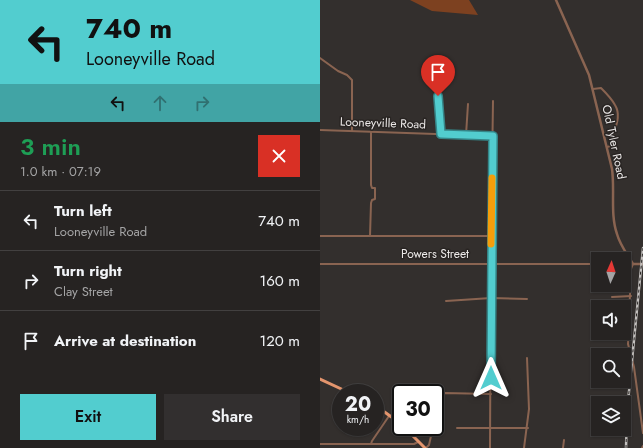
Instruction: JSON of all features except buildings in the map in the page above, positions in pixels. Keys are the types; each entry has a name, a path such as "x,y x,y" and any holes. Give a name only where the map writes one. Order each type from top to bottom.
{"main road":[{"path":"320,379 332,385"},
{"path":"384,411 390,415"},
{"path":"413,436 426,448"}],"street":[{"name":"Old Tyler Road","path":"556,0 586,67 593,89 614,182 615,229 619,241 633,264"},
{"path":"320,58 338,71 347,75 352,80 352,131"},
{"path":"593,89 601,88 616,105 618,111 618,119 611,146 607,148"},
{"path":"438,96 441,134"},
{"path":"490,448 493,101"},
{"path":"466,135 468,104"},
{"name":"Looneyville Road","path":"320,130 493,136"},
{"path":"370,236 371,202 375,199 375,188 372,188 371,185 371,132"},
{"path":"320,236 491,236"},
{"name":"Powers Street","path":"320,264 591,264"},
{"path":"643,264 633,264 631,268 628,344 634,364 643,433"},
{"path":"612,297 631,296"},
{"path":"446,301 491,298 527,299"},
{"path":"524,448 528,428 529,409 527,358"},
{"path":"444,393 491,394"},
{"path":"371,444 390,415"},
{"path":"457,428 528,428"},
{"path":"426,448 429,445 431,436"},
{"path":"564,440 564,448"},
{"path":"320,444 414,444 419,442"}],"shaded area":[{"path":"410,0 469,0 478,15 432,11"}],"railway":[{"path":"626,448 627,412 643,248"}],"slow traffic":[{"path":"491,244 492,178"}],"route":[{"path":"438,96 441,134 493,136 491,378"}]}
